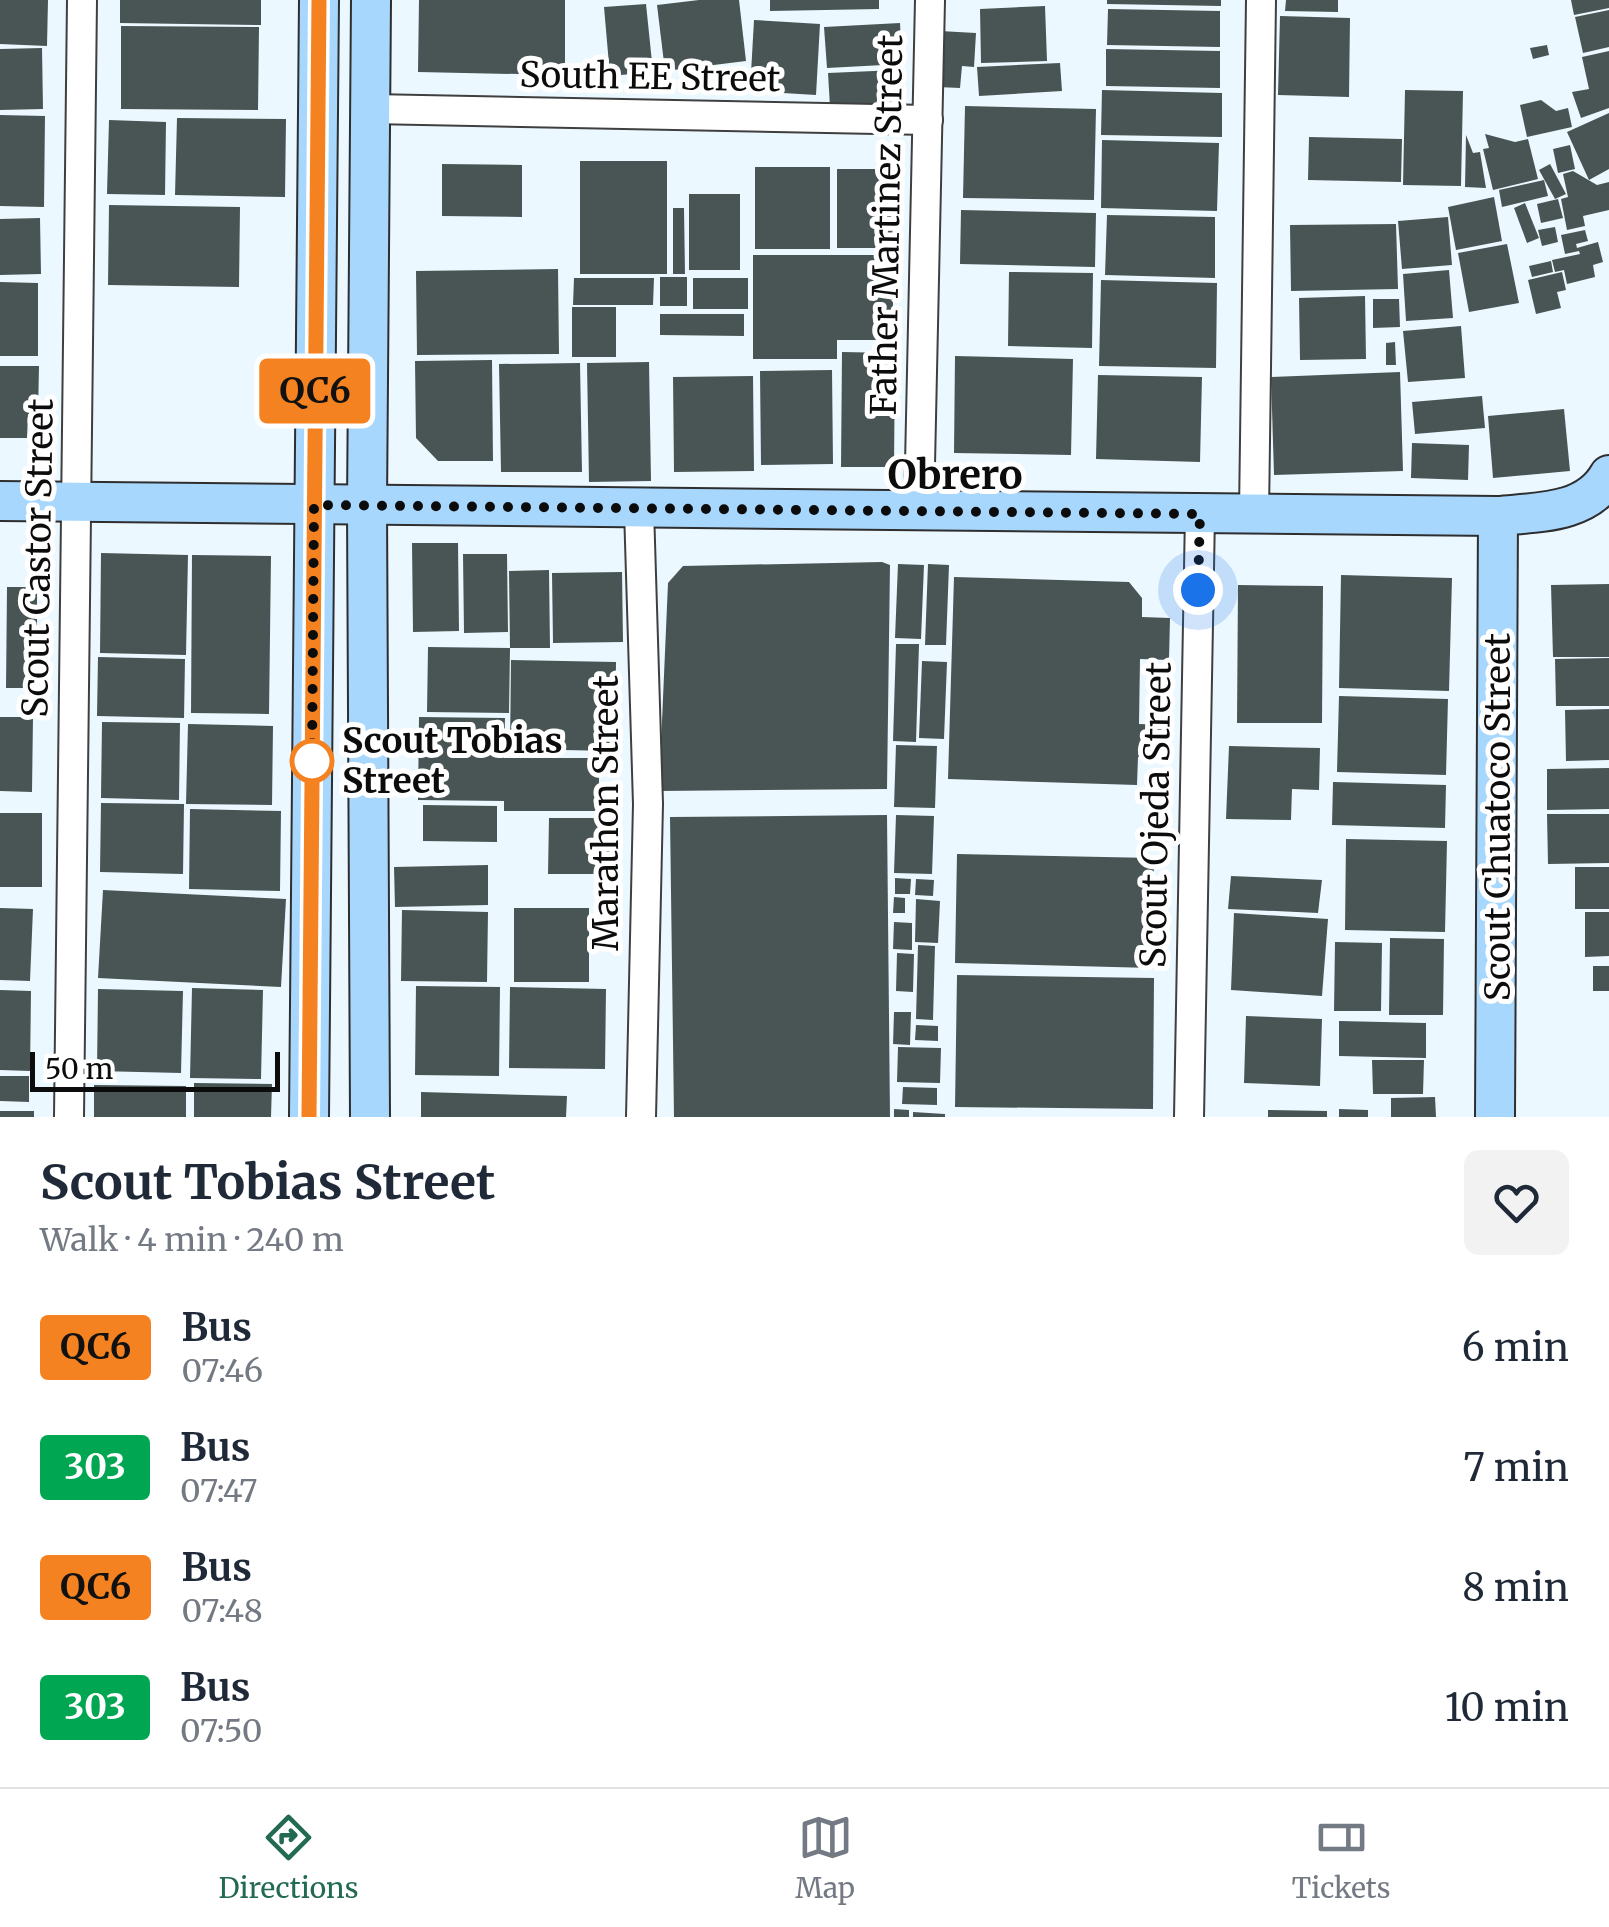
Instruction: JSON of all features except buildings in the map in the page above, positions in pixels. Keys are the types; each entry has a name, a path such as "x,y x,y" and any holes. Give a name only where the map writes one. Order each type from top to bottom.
{"street":[{"name":"Scout Castor Street","path":"69,1117 82,0"},
{"path":"309,1117 320,0"},
{"path":"370,1117 367,506 372,0"},
{"name":"Father Martinez Street","path":"918,511 930,0"},
{"path":"1254,514 1261,0"},
{"name":"South EE Street","path":"371,109 928,120"},
{"path":"0,501 1498,516 1581,504 1609,475"},
{"name":"Marathon Street","path":"639,509 648,804 641,1117"},
{"name":"Scout Ojeda Street","path":"1189,1117 1200,514"},
{"name":"Scout Chuatoco Street","path":"1495,1117 1498,516"}],"bus line":[{"name":"QC6","path":"309,1117 319,0"}],"place":[{"name":"Scout Tobias Street","path":"312,761"}],"district":[{"name":"Obrero","path":"955,475"}],"route":[{"path":"312,761 314,505 1200,514 1198,590"}]}
